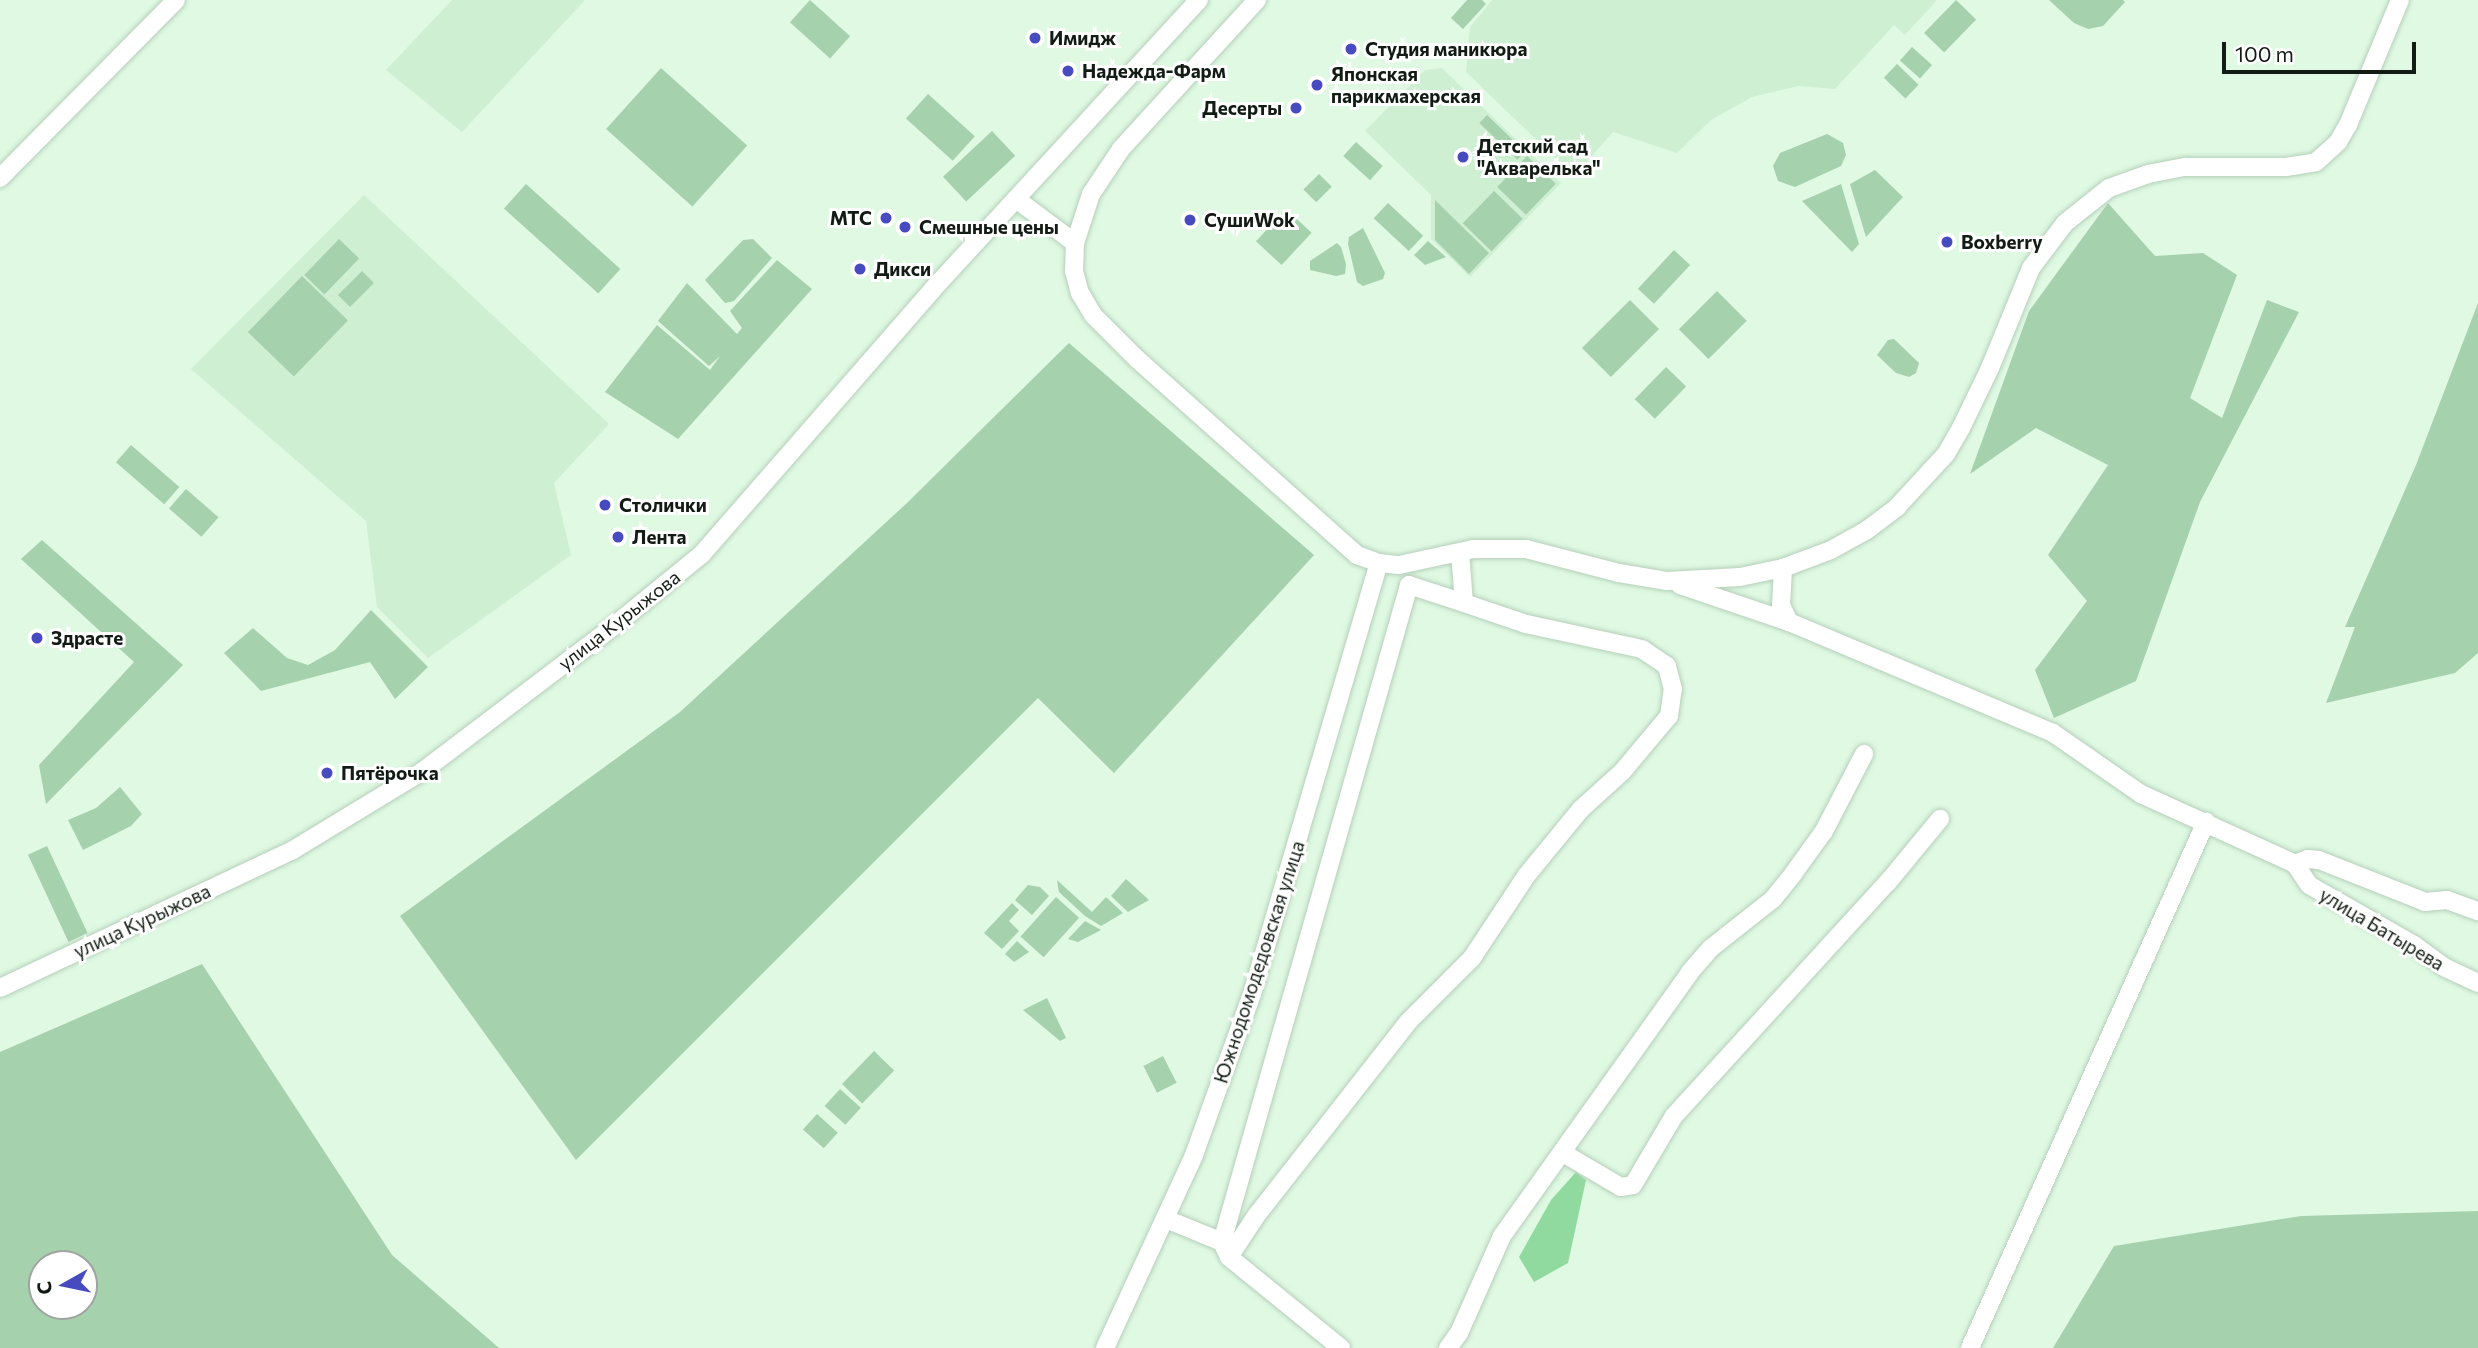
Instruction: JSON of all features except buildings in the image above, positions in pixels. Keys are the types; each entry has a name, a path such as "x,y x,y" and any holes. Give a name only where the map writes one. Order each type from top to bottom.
{"street":[{"path":"0,178 176,0"},
{"name":"улица Курыжова","path":"0,988 293,849 423,771 615,625 702,554 886,342 1199,0"},
{"path":"1256,0 1105,170 1091,194 1075,243 1074,271 1080,293 1110,333 1357,555 1379,563 1399,565 1499,547 1526,549 1619,573 1667,581 1740,577 1783,568 1831,550 1867,530 1897,507 1946,454 1974,404 2031,268 2046,245 2084,206 2109,188 2167,170 2301,166 2316,162 2326,155 2348,125 2400,0"},
{"path":"1016,199 1075,243"},
{"path":"1460,552 1464,603"},
{"name":"Южнодомодедовская улица","path":"1105,1348 1194,1155 1252,994 1379,563"},
{"path":"1783,568 1781,605 1789,622"},
{"name":"улица Батырева","path":"1667,581 1789,622 2053,733 2141,794 2295,864 2309,885 2414,945 2446,968 2478,984"},
{"path":"1409,585 1527,624 1642,649 1667,666 1673,689 1669,716 1622,772 1581,809 1526,876 1472,958 1408,1022 1256,1216 1225,1249 1409,585"},
{"path":"1448,1348 1459,1333 1502,1236 1690,972 1711,948 1773,899 1793,874 1824,831 1864,754"},
{"path":"1563,1153 1621,1187 1633,1185 1674,1115 1888,882 1940,819"},
{"path":"1970,1348 2206,822"},
{"name":"улица Батырева","path":"2295,864 2313,858 2425,902 2447,900 2478,911"},
{"path":"1166,1219 1225,1249 1341,1348"}],"shaded area":[{"path":"452,0 585,0 462,132 386,70"},
{"path":"810,0 850,36 830,58 790,22"},
{"path":"1467,0 1482,0 1486,4 1463,29 1451,18"},
{"path":"1492,0 1937,0 1905,35 1894,25 1835,89 1798,86 1752,97 1711,120 1677,153 1613,132 1574,176 1466,72 1470,27"},
{"path":"1956,0 1976,19 1944,53 1924,33"},
{"path":"2049,0 2125,2 2103,26 2088,29 2074,23"},
{"path":"1912,47 1932,65 1920,78 1900,60"},
{"path":"1897,64 1919,85 1905,99 1884,78"},
{"path":"661,68 747,146 692,207 606,129"},
{"name":"Детский сад \"Акварелька\"","path":"1442,68 1561,183 1470,277 1431,239 1431,195 1365,131 1425,70"},
{"path":"928,94 975,136 953,161 906,119"},
{"path":"1487,115 1525,152 1517,160 1479,123"},
{"path":"992,131 1015,156 966,202 943,177"},
{"path":"1827,134 1843,143 1846,155 1841,166 1795,187 1778,181 1773,166 1780,153"},
{"path":"1356,142 1383,166 1370,180 1343,156"},
{"path":"1527,156 1556,184 1526,215 1497,187"},
{"path":"1875,170 1903,197 1866,237 1850,184"},
{"path":"1319,174 1332,187 1316,202 1303,190"},
{"path":"526,184 620,269 598,294 504,209"},
{"path":"1841,184 1859,244 1852,252 1802,201"},
{"path":"1494,191 1523,219 1492,251 1463,223"},
{"path":"364,195 609,424 554,483 571,555 428,658 377,607 366,521 191,369"},
{"path":"1435,200 1489,253 1469,274 1435,240"},
{"path":"1388,203 1423,236 1409,251 1374,218"},
{"path":"2108,203 2155,256 2203,253 2237,275 2190,398 2222,418 2267,300 2299,312 2200,502 2136,681 2054,718 2035,670 2087,601 2048,555 2108,465 2036,428 1970,474 2029,311"},
{"path":"1286,209 1312,233 1282,265 1256,241"},
{"path":"1363,228 1385,273 1383,279 1363,286 1357,282 1348,244 1349,237"},
{"path":"339,239 359,258 324,294 304,275"},
{"path":"753,239 772,258 734,301 725,303 705,280 743,240"},
{"path":"1428,241 1446,257 1425,265 1414,255"},
{"path":"1337,243 1341,247 1346,264 1345,274 1336,276 1310,270 1310,261"},
{"path":"1674,250 1690,265 1654,304 1638,289"},
{"path":"777,260 812,289 678,439 605,392 657,325 710,370 720,356 709,366 658,321 687,283 737,334 742,328 730,311"},
{"path":"362,271 374,283 350,307 338,295"},
{"path":"302,276 348,320 294,377 248,332"},
{"path":"1717,291 1747,321 1709,359 1679,329"},
{"path":"1630,300 1659,329 1611,377 1582,348"},
{"path":"2478,303 2478,653 2455,673 2326,703 2355,627 2345,627 2416,465"},
{"path":"1894,339 1919,363 1916,373 1909,377 1896,373 1877,355 1888,340"},
{"path":"1069,343 1314,555 1114,773 1038,698 576,1160 400,916 680,712 907,503"},
{"path":"1666,367 1686,386 1655,419 1635,399"},
{"path":"131,445 179,487 164,504 116,462"},
{"path":"186,489 218,517 201,537 169,509"},
{"path":"42,540 183,665 46,804 39,765 134,662 21,559"},
{"path":"371,610 428,667 395,699 370,662 261,691 224,653 253,628 287,658 308,665 335,650"},
{"path":"120,787 142,814 131,826 83,850 68,820 96,808"},
{"path":"47,846 88,933 69,942 28,855"},
{"path":"1126,879 1149,900 1128,912 1111,896"},
{"path":"1057,880 1092,912 1106,897 1123,913 1101,926 1085,916 1059,892"},
{"path":"1028,885 1040,887 1049,896 1032,915 1015,900"},
{"path":"1056,897 1079,918 1044,957 1021,936"},
{"path":"1012,903 1019,910 1009,921 1019,931 1002,949 984,933"},
{"path":"1085,921 1101,930 1078,942 1068,939"},
{"path":"1017,941 1029,952 1014,962 1005,954"},
{"path":"202,964 392,1255 499,1348 0,1348 0,1052"},
{"path":"1047,998 1066,1038 1060,1041 1023,1010"},
{"path":"874,1051 894,1070 862,1104 842,1084"},
{"path":"1163,1056 1177,1083 1157,1093 1143,1066"},
{"path":"840,1089 861,1108 845,1125 825,1106"},
{"path":"817,1114 838,1133 824,1148 803,1130"},
{"path":"1576,1172 1586,1180 1568,1263 1534,1282 1519,1257 1551,1200"},
{"path":"2478,1211 2478,1348 2053,1348 2114,1246 2301,1216"}],"place":[{"name":"Имидж","path":"1035,38"},
{"name":"Студия маникюра","path":"1351,49"},
{"name":"Надежда-Фарм","path":"1068,71"},
{"name":"Японская парикмахерская","path":"1317,85"},
{"name":"Десерты","path":"1296,108"},
{"name":"Детский сад \"Акварелька\"","path":"1463,157"},
{"name":"МТС","path":"886,218"},
{"name":"СушиWok","path":"1190,220"},
{"name":"Смешные цены","path":"905,227"},
{"name":"Boxberry","path":"1947,242"},
{"name":"Дикси","path":"860,269"},
{"name":"Столички","path":"605,505"},
{"name":"Лента","path":"618,537"},
{"name":"Здрасте","path":"37,638"},
{"name":"Пятёрочка","path":"327,773"}]}
